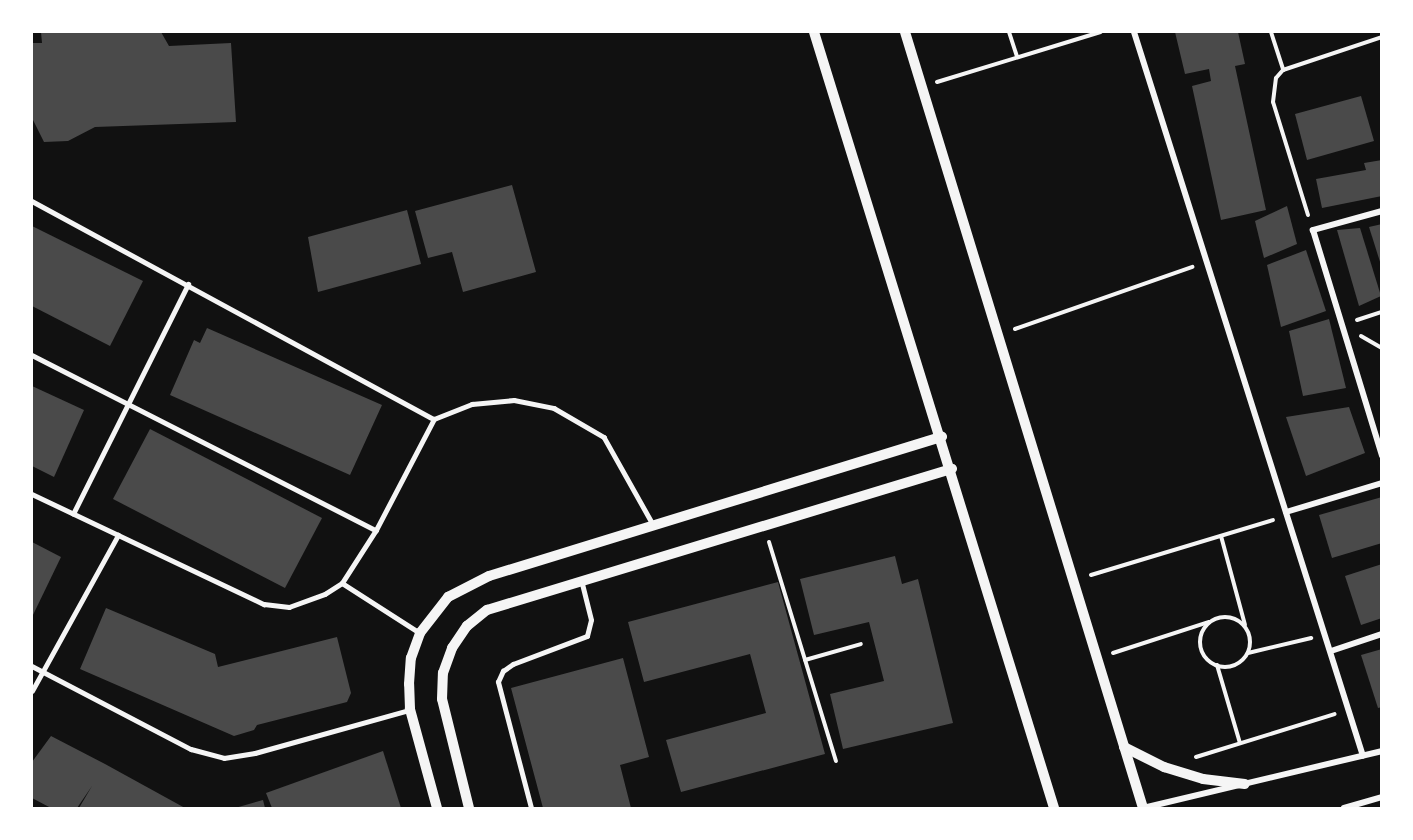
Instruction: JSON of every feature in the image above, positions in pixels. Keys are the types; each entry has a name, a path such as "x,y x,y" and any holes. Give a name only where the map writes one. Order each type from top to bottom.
{"street":[{"path":"814,32 952,469 1054,808"},
{"path":"905,32 1143,808 1382,751"},
{"path":"1134,32 1363,756"},
{"path":"1382,212 1313,230 1382,456"},
{"path":"437,808 410,709 411,658 420,633 432,613 467,584 942,437"},
{"path":"469,808 442,699 443,673 452,648 467,626 487,609 581,578 952,469"},
{"path":"1286,514 1382,483"},
{"path":"1331,651 1382,634"},
{"path":"1124,747 1164,767 1203,779 1245,784"},
{"path":"1344,808 1382,797"}],"lane":[{"path":"32,201 434,419"},
{"path":"73,514 188,284"},
{"path":"32,355 376,530"},
{"path":"32,494 264,604 289,607 308,602 342,583 376,530 434,419 462,407 493,400 535,403 572,416 604,437 654,526"},
{"path":"32,691 118,535"},
{"path":"531,808 498,682 503,671 513,664 587,636 591,620 581,578"},
{"path":"342,583 420,633"},
{"path":"32,666 191,749 224,758 255,753 410,709"}],"path":[{"path":"1010,32 1017,57"},
{"path":"922,87 1101,32"},
{"path":"1271,32 1283,70"},
{"path":"1313,230 1273,102 1276,78 1283,70 1382,37"},
{"path":"998,334 1207,262"},
{"path":"1342,325 1382,312"},
{"path":"1073,580 1286,514"},
{"path":"764,524 836,762"},
{"path":"1221,536 1245,626 1250,634 1248,654"},
{"path":"1097,659 1228,616 1245,626"},
{"path":"1210,622 1204,628 1200,646 1209,661 1217,665 1234,665 1248,654 1325,634"},
{"path":"805,660 861,644"},
{"path":"1217,665 1240,743"},
{"path":"1164,767 1350,710"}],"building":[{"path":"41,32 161,32 169,46 231,43 236,122 95,127 68,141 44,142 32,118 32,43 42,43"},
{"path":"1175,32 1238,32 1245,64 1235,66 1266,210 1221,220 1192,86 1211,81 1209,69 1185,74"},
{"path":"1361,96 1374,141 1307,160 1295,114"},
{"path":"1382,160 1382,196 1322,208 1316,179 1366,170 1364,163"},
{"path":"512,185 536,272 463,292 452,252 428,258 415,211"},
{"path":"1287,206 1297,244 1264,258 1255,221"},
{"path":"407,210 421,264 318,292 308,237"},
{"path":"1382,224 1382,265 1381,265 1369,227"},
{"path":"32,226 143,281 110,346 32,306"},
{"path":"1360,228 1381,296 1359,306 1337,230"},
{"path":"1306,250 1326,311 1281,327 1267,265"},
{"path":"1329,319 1346,388 1303,396 1289,331"},
{"path":"207,328 382,405 350,475 170,395 194,340 200,343"},
{"path":"32,386 84,410 54,477 32,466"},
{"path":"1349,407 1365,453 1306,476 1286,417"},
{"path":"150,429 322,518 285,588 113,499"},
{"path":"1382,497 1382,543 1332,558 1319,515"},
{"path":"32,542 61,557 32,617"},
{"path":"895,556 902,584 918,579 953,723 843,749 830,694 884,681 869,622 814,635 800,579"},
{"path":"1382,564 1382,618 1361,625 1345,576"},
{"path":"778,582 825,754 681,792 666,740 766,713 750,654 644,682 628,622"},
{"path":"106,608 215,654 218,667 337,637 351,693 347,702 257,725 254,730 234,736 80,669"},
{"path":"1382,649 1382,707 1378,708 1361,655"},
{"path":"623,658 649,757 620,765 631,808 543,808 511,688"},
{"path":"51,736 185,808 79,808 92,786 77,808 51,808 32,798 32,762"},
{"path":"383,751 401,808 272,808 266,793"},
{"path":"263,800 265,808 235,808"}]}
